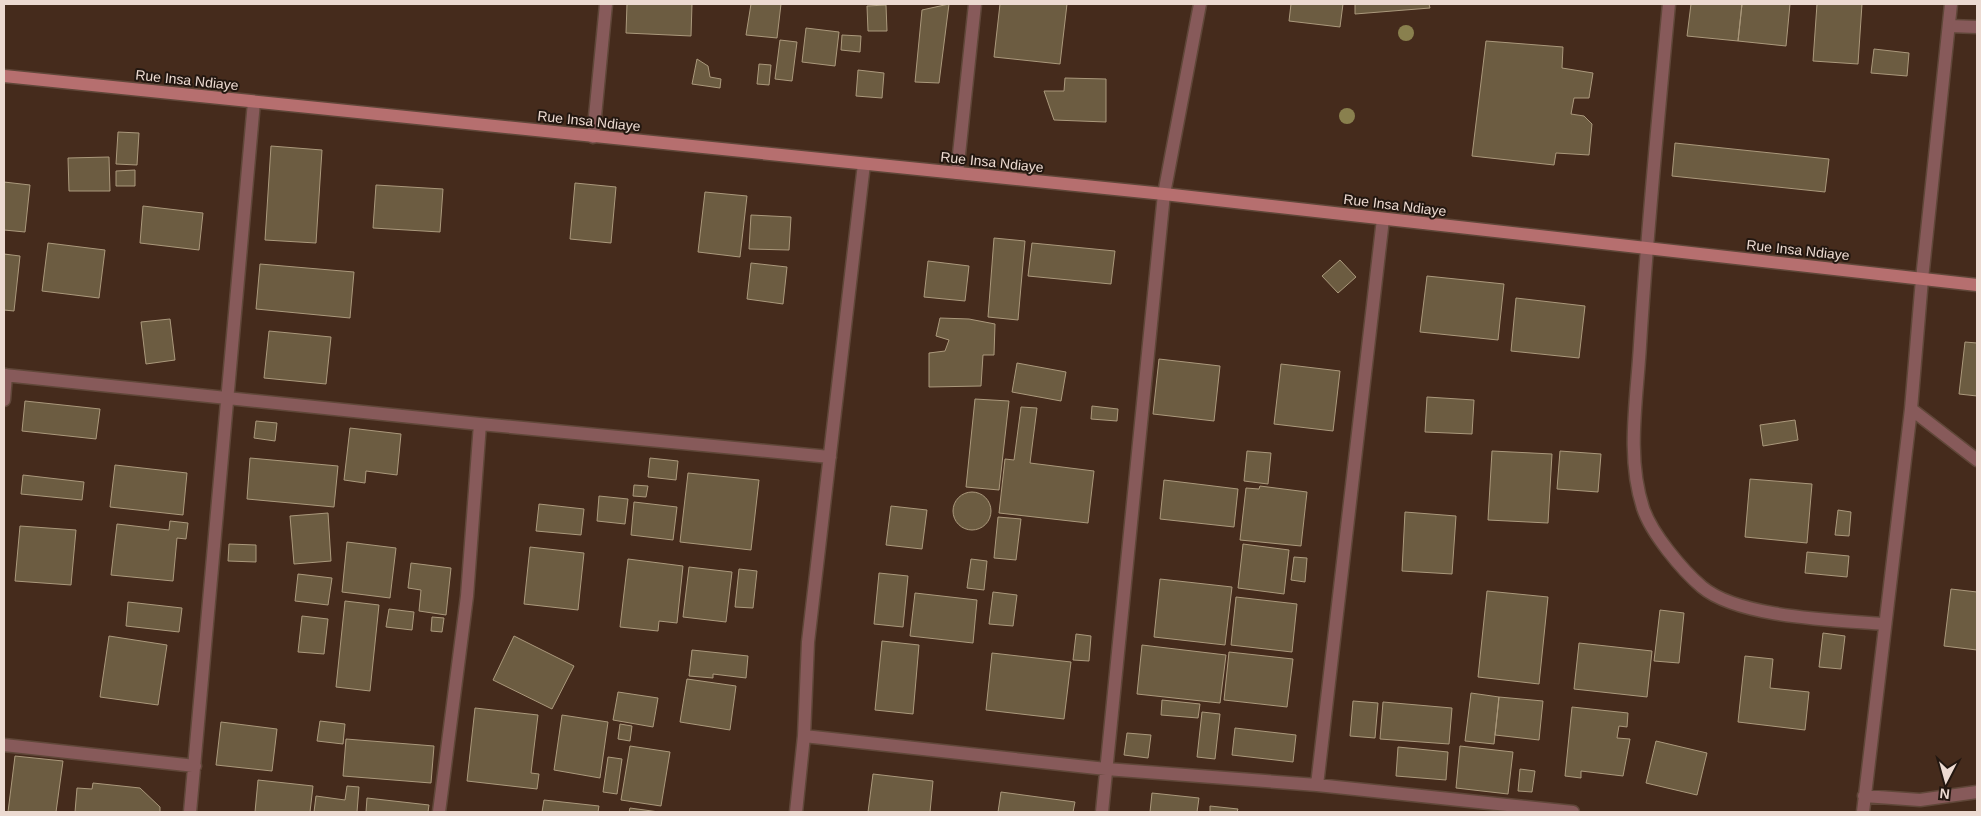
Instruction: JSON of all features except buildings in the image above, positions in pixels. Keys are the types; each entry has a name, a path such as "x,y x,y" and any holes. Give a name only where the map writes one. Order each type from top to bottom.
{"main road":[{"name":"Rue Insa Ndiaye","path":"4,76 1164,194 1977,285"}],"street":[{"path":"593,137 606,4"},
{"path":"957,173 975,4"},
{"path":"1102,812 1164,194 1200,4"},
{"path":"1669,4 1646,248 1633,455 1643,509 1670,554 1703,588 1733,602 1775,614 1884,624"},
{"path":"1862,812 1911,409 1922,279 1951,4"},
{"path":"1950,26 1977,27"},
{"path":"190,812 254,102"},
{"path":"796,812 804,736 808,642 864,164"},
{"path":"1317,785 1383,219"},
{"path":"4,400 5,375 480,424 830,457"},
{"path":"1911,409 1977,460"},
{"path":"439,812 467,596 480,424"},
{"path":"804,736 1106,769 1317,785 1572,812"},
{"path":"4,745 195,766"},
{"path":"1864,796 1920,800 1977,792"}]}
